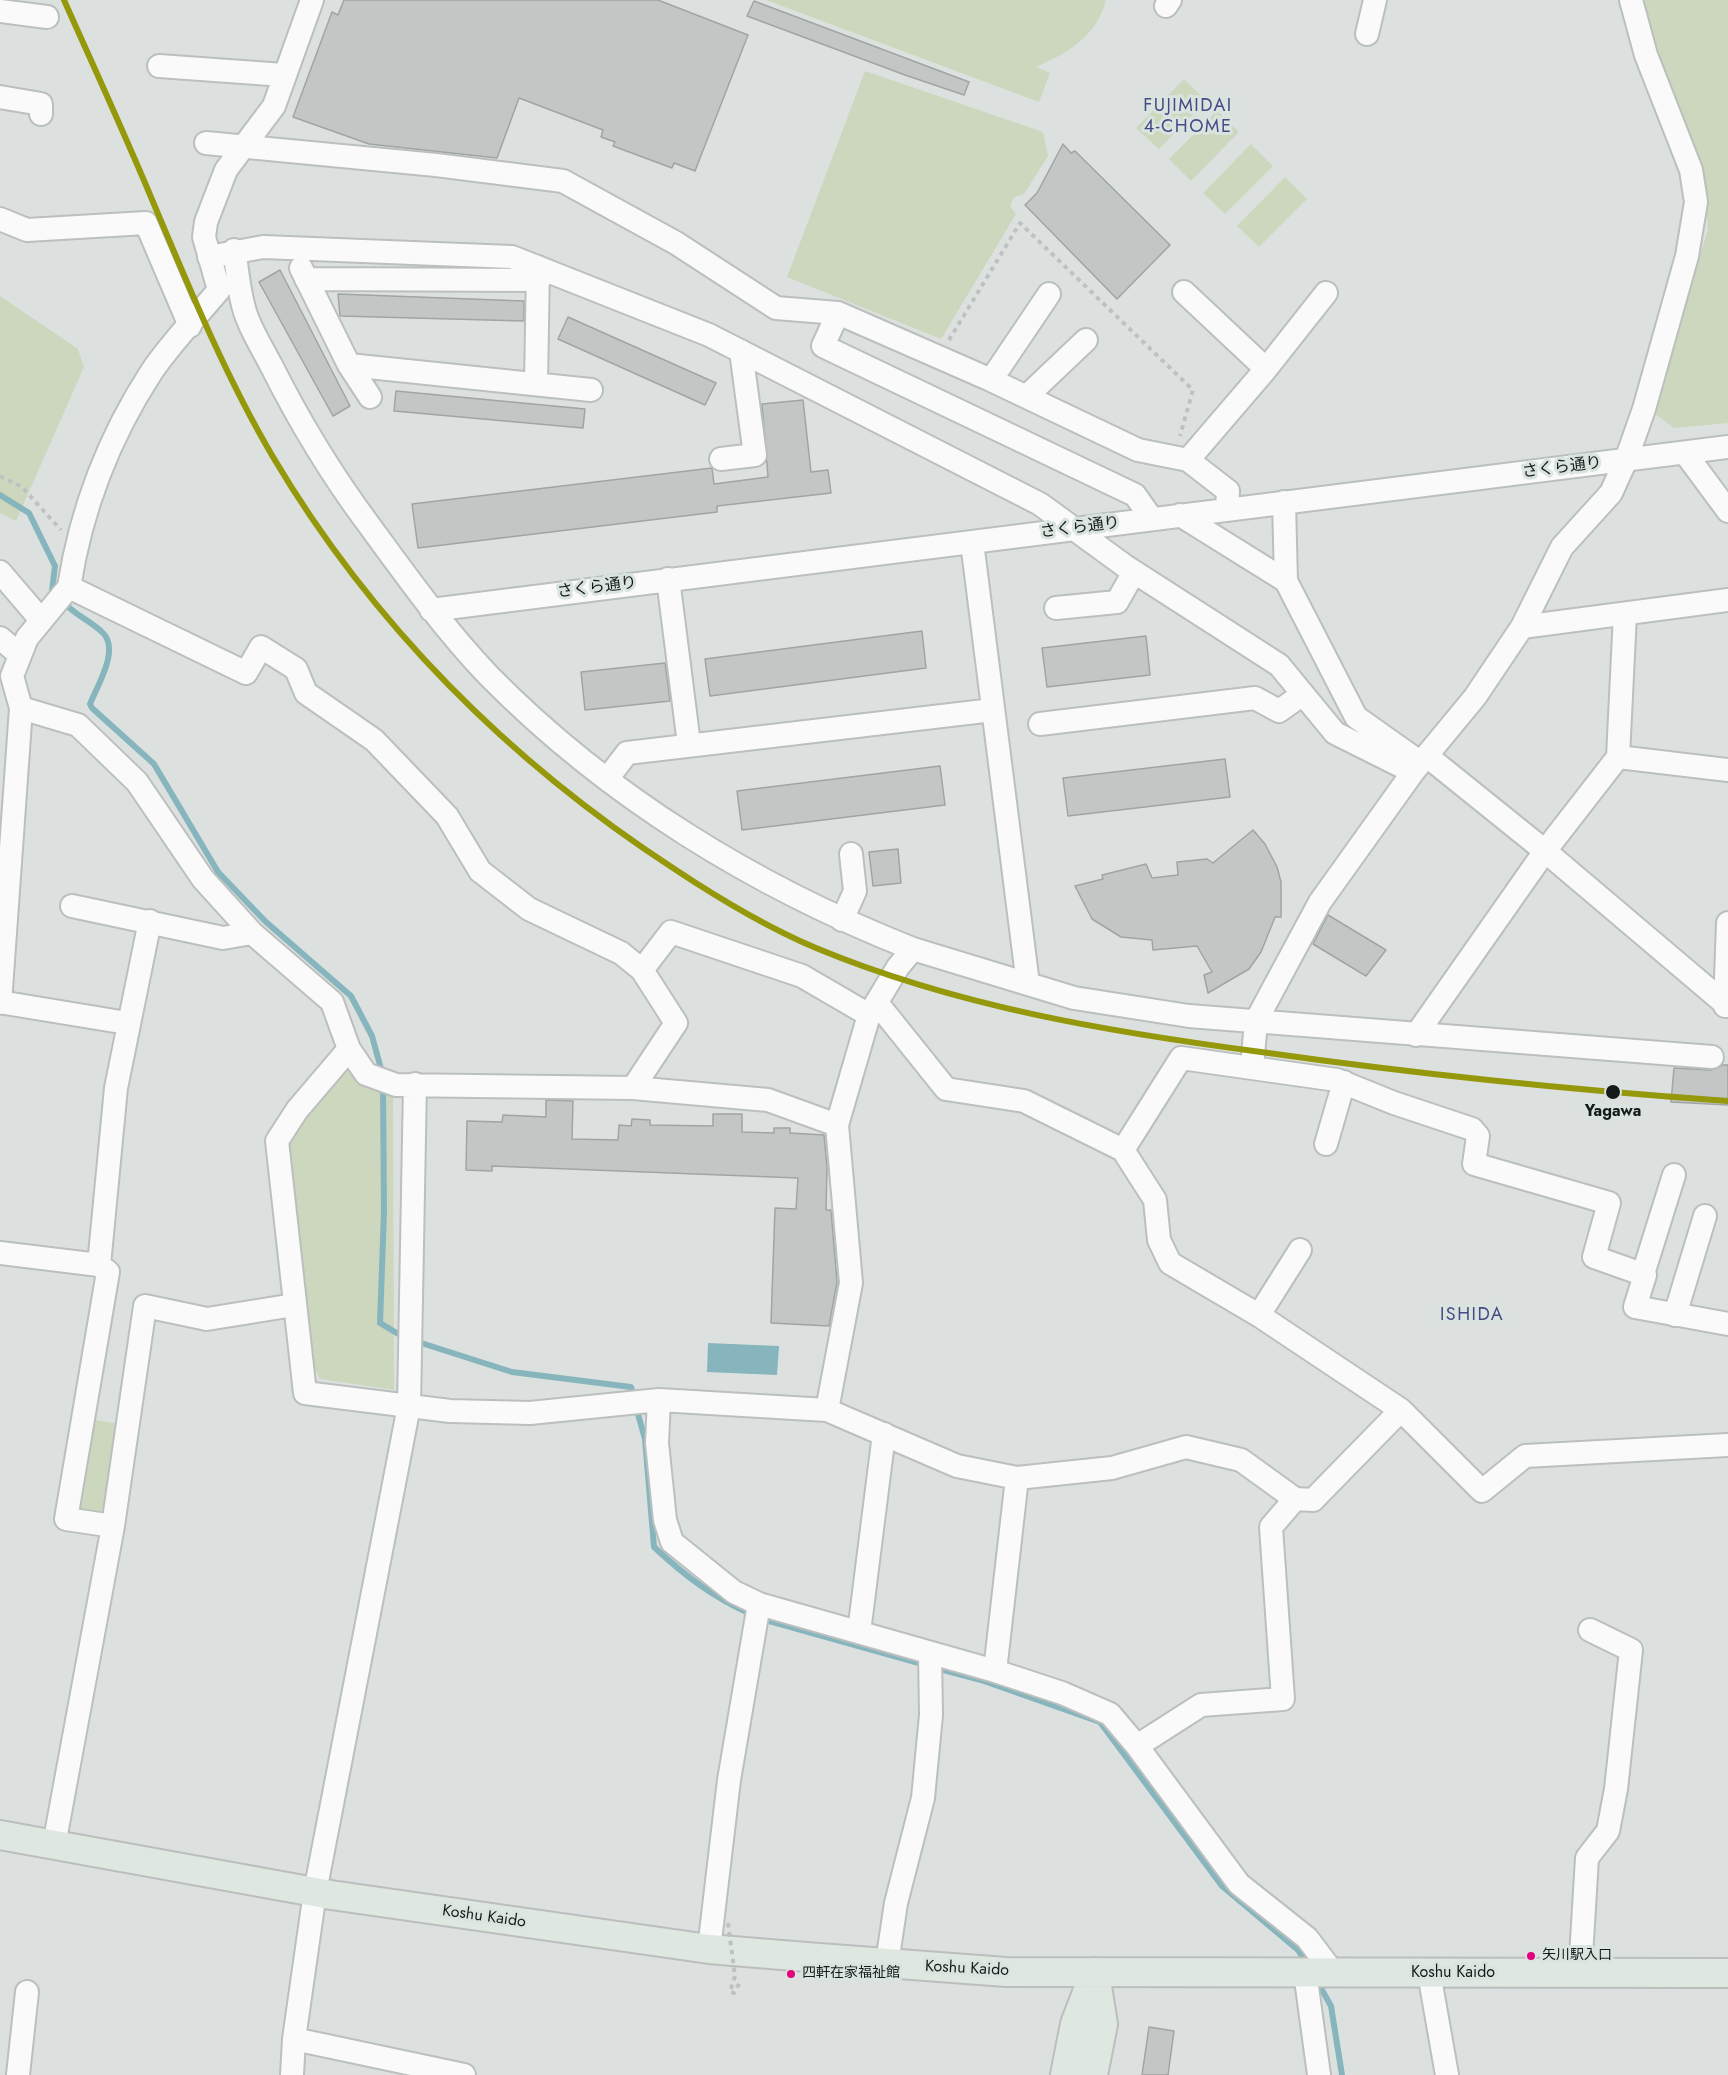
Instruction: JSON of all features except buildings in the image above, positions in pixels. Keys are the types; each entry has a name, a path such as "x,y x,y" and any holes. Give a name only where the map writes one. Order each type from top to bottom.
{"main road":[{"name":"Koshu Kaido","path":"0,1835 315,1892 709,1949 1006,1972 1728,1973"},
{"path":"1065,2075 1075,2024 1095,1972"},
{"path":"1093,2075 1103,2024 1095,1972"}],"street":[{"path":"127,1023 0,1002 6,844 21,708 12,676 27,638 69,588 76,546 108,450 153,371 219,291 204,237 207,222 226,170 240,148 274,106 312,0"},
{"path":"1367,34 1375,0"},
{"path":"1252,1067 1256,1021 1320,902 1420,764 1475,697 1522,627 1562,547 1611,493 1626,460 1644,409 1687,256 1696,202 1691,170 1646,55 1630,0"},
{"path":"0,11 47,17"},
{"path":"159,66 284,75"},
{"path":"0,97 41,104 41,114"},
{"path":"206,143 436,165 563,181 676,243 776,308 838,313 1027,396 1138,450 1181,460 1228,491 1227,509"},
{"path":"0,219 27,230 146,223 190,326"},
{"path":"209,256 234,250 263,247 512,257 539,273 709,335 1029,498 1134,572 1279,665 1335,733 1420,764"},
{"path":"290,248 349,365 370,397"},
{"path":"234,250 247,318 299,422 351,500 431,610 489,675 528,713 608,779 716,854 842,920 913,949 1084,999 1189,1016 1712,1057"},
{"path":"306,279 539,273"},
{"path":"536,384 539,273"},
{"path":"1184,292 1266,369"},
{"path":"1181,460 1266,369 1326,293"},
{"path":"991,380 1049,294"},
{"path":"838,313 823,346 1135,495 1152,519"},
{"path":"1027,396 1086,340"},
{"path":"721,459 755,455 741,351"},
{"path":"349,365 591,390"},
{"name":"さくら通り","path":"431,610 1728,447"},
{"path":"1685,453 1728,511"},
{"path":"1284,502 1286,581 1356,717 1545,851 1727,1006"},
{"path":"1180,515 1286,581"},
{"path":"972,542 1028,984"},
{"path":"0,572 46,614"},
{"path":"1056,608 1117,602 1134,572"},
{"path":"668,579 689,744"},
{"path":"69,588 246,673 261,647 296,669 306,693 374,740 447,816 480,872 529,909 621,952 642,970 676,1023 633,1088"},
{"path":"1522,627 1728,600"},
{"path":"1416,1035 1545,851 1618,757 1625,614"},
{"path":"0,638 20,655"},
{"path":"1040,724 1255,698 1279,711 1303,694"},
{"path":"21,708 78,725 128,774 203,879 252,933 332,1002 349,1049 366,1074 405,1084 633,1088 768,1100 837,1125"},
{"path":"608,779 627,753 993,710"},
{"path":"1618,757 1728,770"},
{"path":"842,920 855,891 851,854"},
{"path":"72,906 223,938 252,933"},
{"path":"99,1264 116,1088 127,1023 150,921"},
{"path":"1727,1006 1728,923"},
{"path":"642,970 671,932 802,976 873,1009 946,1089 1023,1101 1123,1150 1155,1200 1160,1240 1170,1263 1259,1315 1401,1410 1482,1491 1525,1456 1728,1445"},
{"path":"827,1410 851,1283 837,1125 873,1009 898,967 913,949"},
{"path":"349,1049 297,1110 277,1141 305,1393 450,1411 530,1413 643,1401 827,1410 957,1466 1017,1478 1112,1468 1186,1447 1241,1460 1295,1499 1313,1500 1401,1410"},
{"path":"1123,1150 1181,1058 1344,1082 1394,1103 1472,1129 1478,1136 1474,1164 1609,1203 1594,1257 1643,1274"},
{"path":"1326,1144 1344,1082"},
{"path":"292,2075 294,2039 315,1892 409,1406 405,1084"},
{"path":"1674,1174 1635,1307 1728,1324"},
{"path":"1675,1315 1705,1216"},
{"path":"1259,1315 1300,1250"},
{"path":"0,1253 99,1264 108,1272 66,1519 113,1526"},
{"path":"54,1845 113,1526 145,1306 207,1319 294,1305"},
{"path":"643,1401 657,1443 665,1520 672,1542 734,1592 757,1614 794,1616 859,1632 930,1661 996,1671 1062,1693 1110,1714 1137,1746 1239,1884 1307,1938 1321,1972 1319,2075"},
{"path":"859,1632 884,1434"},
{"path":"996,1671 1017,1478"},
{"path":"1137,1746 1201,1706 1284,1699 1272,1527 1295,1499"},
{"path":"709,1949 729,1780 757,1614"},
{"path":"1580,1973 1587,1858 1608,1831 1616,1790 1631,1650 1590,1630"},
{"path":"887,1963 896,1903 923,1798 931,1715 930,1661"},
{"path":"1429,1973 1447,2075"},
{"path":"18,2075 27,1992"},
{"path":"294,2039 464,2075"}],"path":[{"path":"939,356 1020,224 1192,390 1181,460"},
{"path":"0,477 22,487 76,546"},
{"path":"728,1923 735,1976 730,1992 734,1993 740,1982"}],"green space":[{"path":"766,0 1106,0 1096,24 1080,42 1036,67 1050,73 1039,102"},
{"path":"1643,0 1728,0 1728,423 1674,428 1650,410 1708,230 1705,186 1679,118"},
{"path":"865,71 1043,132 1048,156 1024,194 1014,197 1010,206 1016,214 941,339 787,277"},
{"path":"1184,79 1206,101 1159,149 1136,128"},
{"path":"1217,111 1239,132 1191,181 1169,159"},
{"path":"1251,144 1273,166 1225,214 1203,193"},
{"path":"1285,177 1307,199 1259,247 1237,226"},
{"path":"0,296 78,349 84,367 16,521 0,513"},
{"path":"348,1059 361,1085 393,1093 394,1390 320,1379 314,1368 286,1140"},
{"path":"89,1419 120,1424 105,1520 75,1516"}],"water":[{"path":"708,1343 779,1346 777,1375 707,1372"}],"waterway":[{"path":"0,495 29,513 55,566 52,591 55,594"},
{"path":"62,601 103,633 108,640 106,668 90,704 92,708 154,764 218,872 266,922 351,996 372,1036 383,1076"},
{"path":"383,1086 384,1212 380,1323 405,1338"},
{"path":"415,1341 512,1372 631,1387 634,1397"},
{"path":"636,1407 645,1439 654,1547 700,1586 753,1615"},
{"path":"762,1619 926,1665"},
{"path":"936,1668 981,1680 1100,1722 1222,1886 1298,1950 1307,1964"},
{"path":"1317,1981 1331,2006 1342,2075"}],"transit line":[{"path":"64,0 221,359 273,457 312,518 354,577 449,685 556,783 613,827 673,868 743,911 816,948 870,969 924,986 1035,1015 1148,1036 1377,1067 1611,1092 1728,1101"}],"place":[{"name":"Yagawa","path":"1613,1092"},
{"name":"矢川駅入口","path":"1531,1956"},
{"name":"四軒在家福祉館","path":"791,1974"}],"district":[{"name":"FUJIMIDAI 4-CHOME","path":"1188,117"},
{"name":"ISHIDA","path":"1472,1316"}]}
